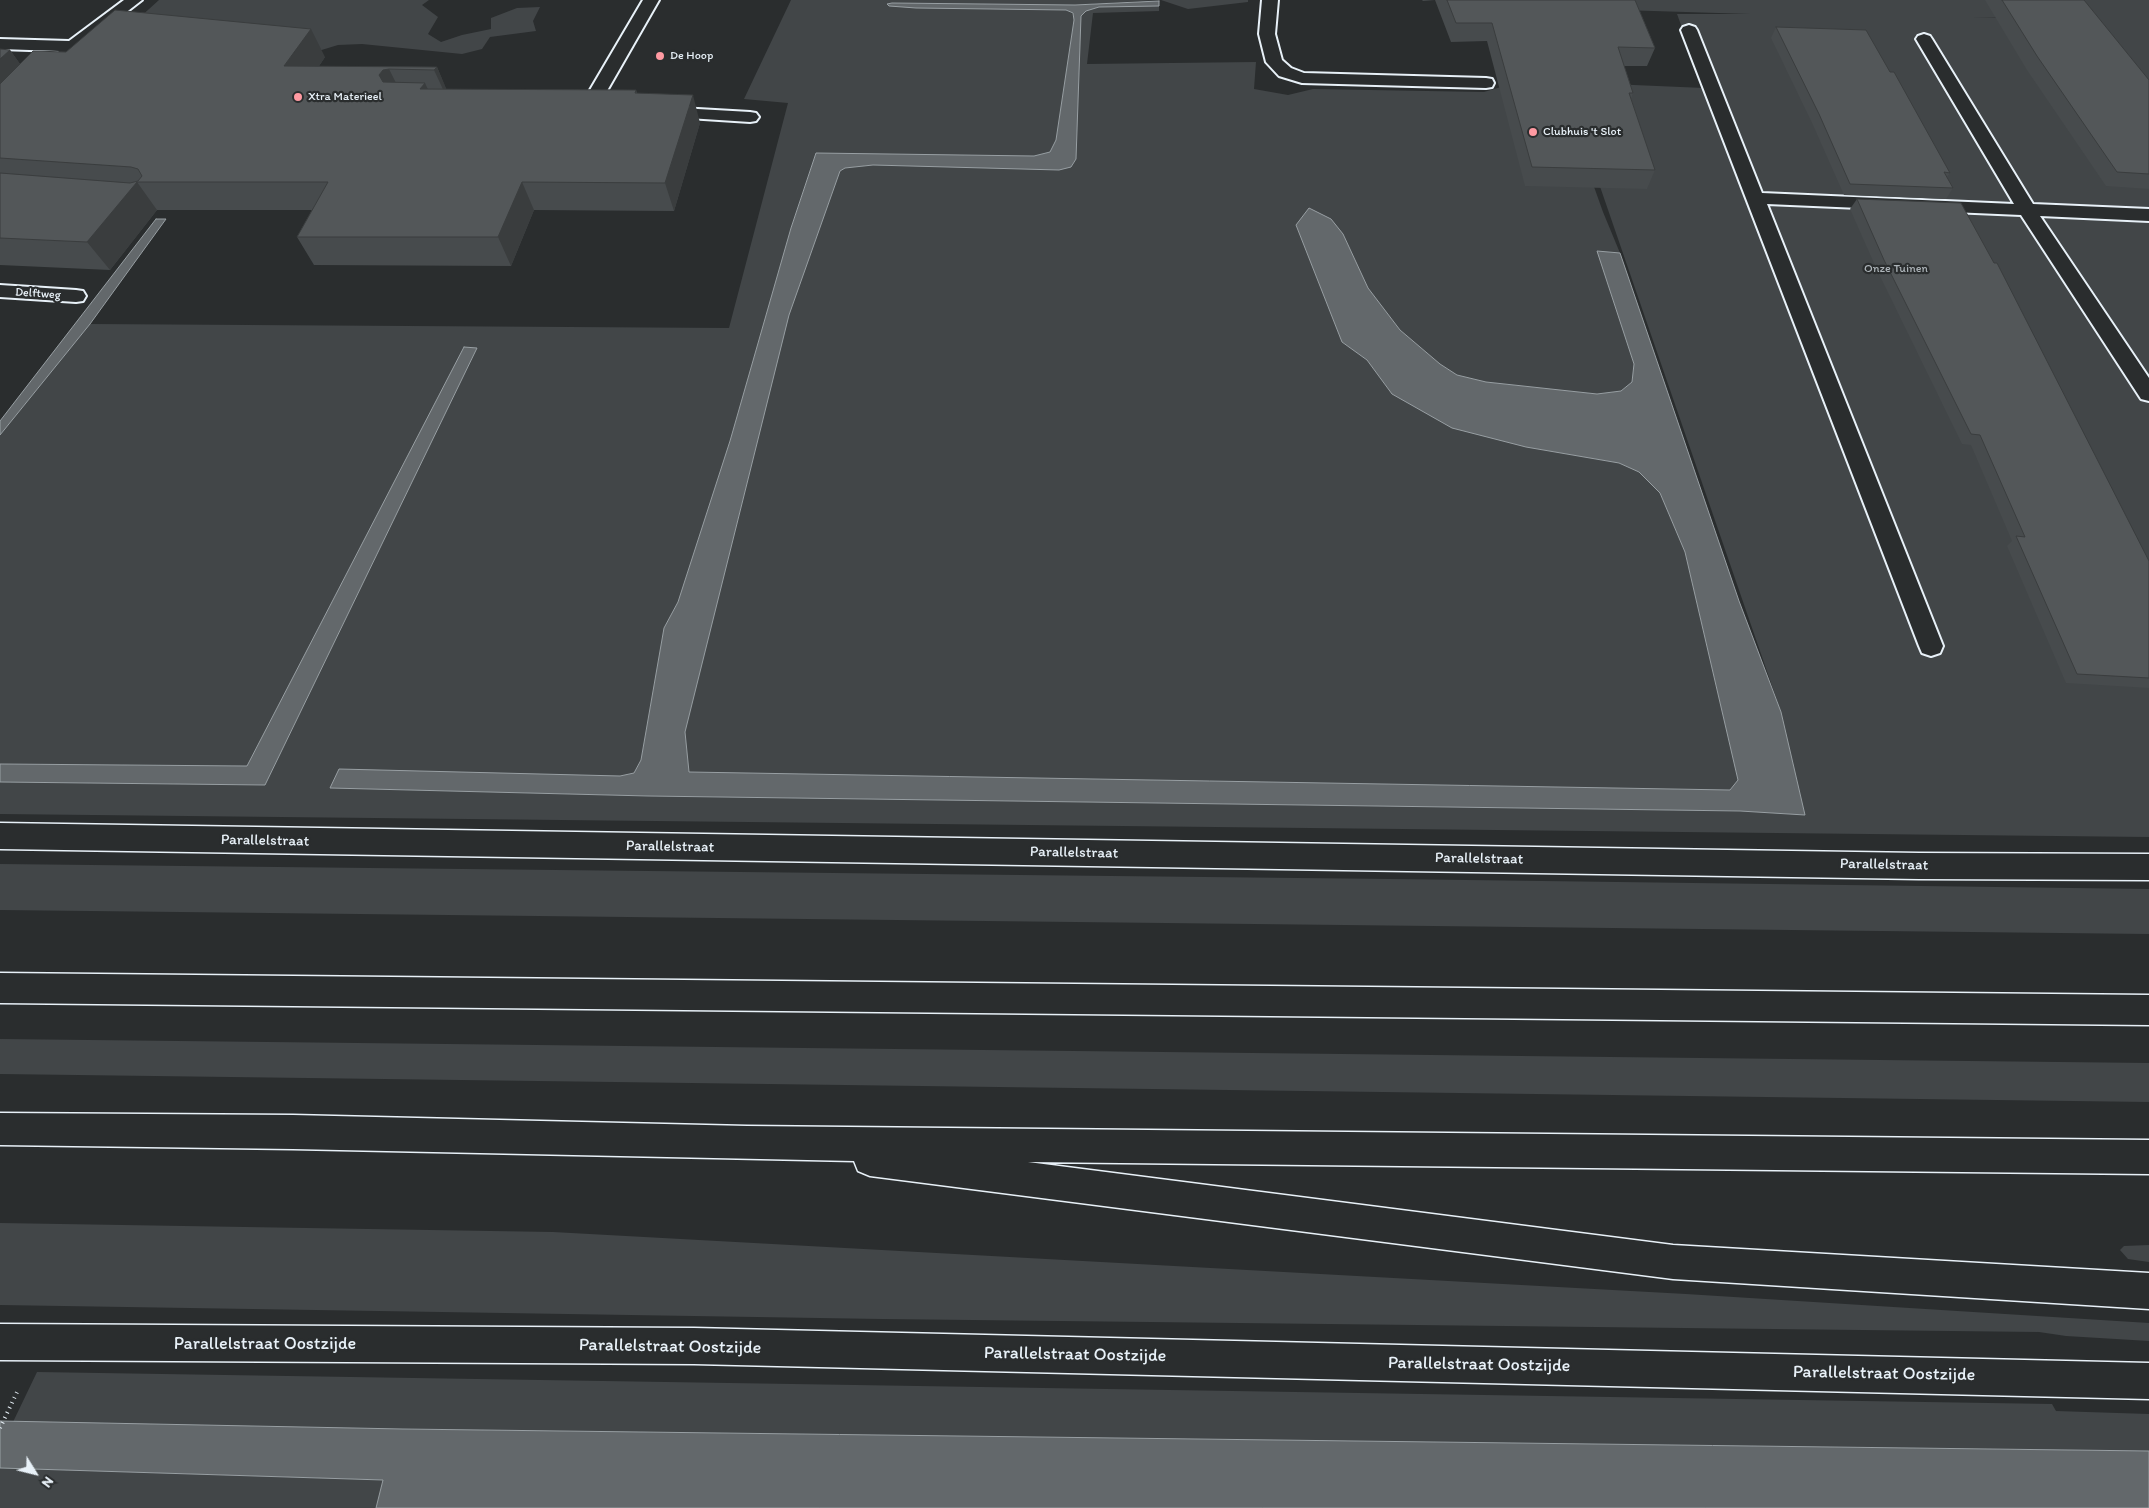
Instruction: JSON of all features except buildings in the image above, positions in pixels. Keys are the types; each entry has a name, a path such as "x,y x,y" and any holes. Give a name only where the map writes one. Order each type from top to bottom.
{"main road":[{"name":"Parallelstraat","path":"0,836 1889,865 2149,867"},
{"path":"0,988 2149,1010"},
{"path":"0,1129 293,1132 747,1143 2149,1157"},
{"path":"747,1143 1674,1262 2149,1291"},
{"name":"Parallelstraat Oostzijde","path":"0,1342 694,1346 2149,1380"}],"lane":[{"path":"0,122 73,46 134,0"},
{"path":"589,107 651,0"},
{"path":"1270,0 1267,34 1274,62 1285,72 1302,78 1486,83"},
{"path":"1690,30 1930,646"},
{"path":"1924,39 2027,210 2149,394"},
{"path":"0,44 73,46"},
{"path":"570,107 618,109"},
{"path":"646,111 750,117"},
{"path":"1754,198 2149,215"},
{"name":"Delftweg","path":"0,291 76,296"}],"path":[{"path":"0,1428 14,1400"}],"green space":[{"path":"159,0 429,0 422,5 438,17 428,34 441,42 491,29 491,18 517,8 540,7 533,21 536,31 490,37 482,49 462,54 362,44 338,45 315,52 138,19"},
{"name":"Onze Tuinen","path":"791,0 1159,0 1075,5 888,4 1066,10 1073,14 1074,20 1056,140 1050,152 1034,156 816,154 791,228 730,441 678,602 664,628 641,760 634,773 620,776 331,788 648,796 1740,811 1805,815 1781,712 1564,82 1704,88 1677,14 1750,14 1621,10 1604,0 2024,0 2036,17 1972,17 2039,18 2028,0 2149,0 2149,837 0,814 0,782 265,785 477,348 464,348 247,766 0,764 0,435 90,324 729,328 788,103 744,99"},
{"path":"1161,0 1248,0 1248,2 1188,9"},
{"path":"1159,6 1159,11 1093,13 1087,64 1256,62 1254,89 1288,95 1313,89 1484,92 1511,84 1557,83 1603,212 1620,253 1598,252 1634,364 1632,382 1621,391 1597,394 1486,382 1457,375 1440,364 1400,330 1368,289 1343,234 1296,225 1342,342 1367,360 1392,394 1526,447 1619,463 1639,472 1660,493 1685,552 1738,780 1730,790 689,772 685,732 789,314 840,171 844,168 873,165 1071,167 1076,159 1081,16 1086,11 1099,7"},
{"path":"0,864 2149,889 2149,934 0,910"},
{"path":"0,1039 2149,1063 2149,1102 0,1074"},
{"path":"0,1223 553,1232 1686,1294 2149,1323 2149,1341 2066,1336 2039,1332 882,1319 0,1305"},
{"path":"2149,1245 2149,1262 2128,1259 2120,1250 2124,1246"},
{"path":"37,1372 2052,1404 2056,1411 2149,1414 2149,1451 403,1429 13,1422"},
{"path":"0,1468 383,1480 376,1508 0,1508"}],"shaded area":[{"path":"1159,1 1159,6 1099,7 1086,11 1081,16 1076,159 1071,167 1059,170 873,165 845,168 840,171 789,315 685,732 689,772 1730,790 1738,780 1685,552 1660,493 1639,472 1619,463 1526,447 1452,428 1392,394 1367,360 1342,342 1296,225 1309,208 1331,219 1343,234 1368,288 1400,330 1440,364 1457,375 1486,382 1597,394 1621,391 1632,382 1634,364 1597,251 1620,253 1739,601 1781,712 1805,815 1740,811 648,796 330,788 339,769 620,776 634,773 641,760 664,628 678,602 730,441 791,228 816,153 1034,156 1050,152 1056,140 1074,20 1073,13 1066,10 916,8 889,6 887,4 1075,5"},
{"path":"156,219 166,219 90,324 0,435 0,421"},
{"path":"464,347 477,348 265,785 0,782 0,764 247,766"},
{"path":"0,1421 403,1429 2149,1451 2149,1508 376,1508 383,1480 0,1468"}],"place":[{"name":"De Hoop","path":"660,56"},
{"name":"Xtra Materieel","path":"298,97"},
{"name":"Clubhuis 't Slot","path":"1533,132"}]}
